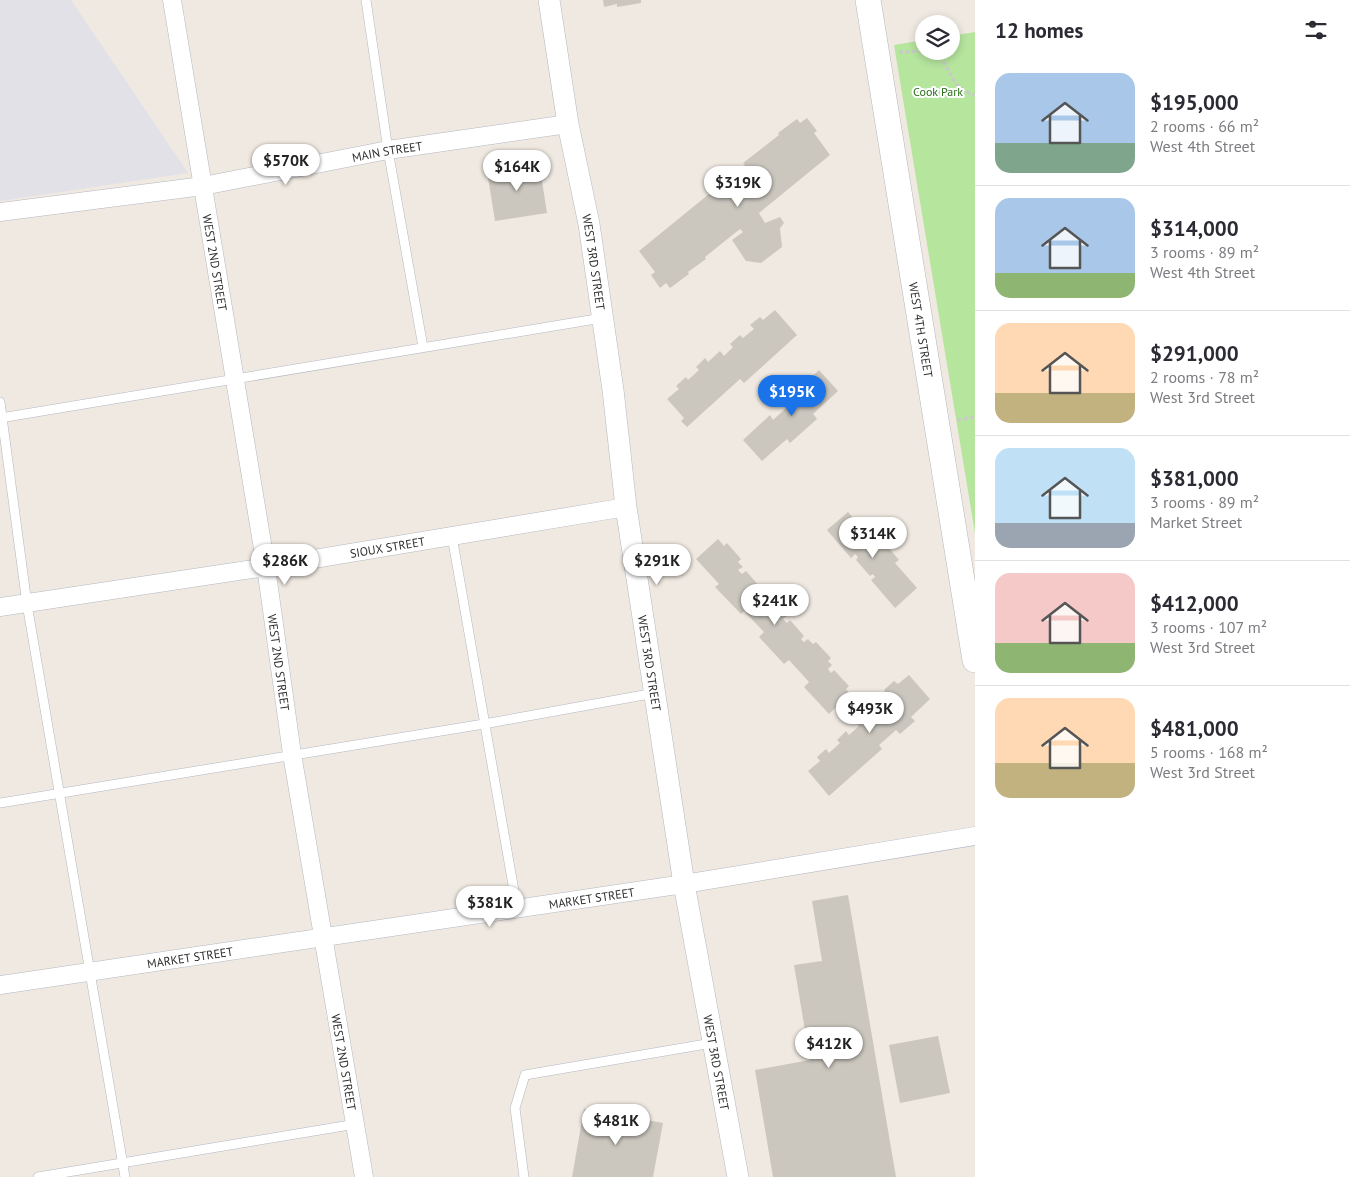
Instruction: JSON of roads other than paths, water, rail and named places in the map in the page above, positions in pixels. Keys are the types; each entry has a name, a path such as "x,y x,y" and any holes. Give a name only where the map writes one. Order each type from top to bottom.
{"main road":[{"name":"WEST 4TH STREET","path":"868,0 975,660"}],"street":[{"name":"WEST 2ND STREET","path":"172,0 266,568 292,754 364,1177"},
{"name":"WEST 3RD STREET","path":"549,0 568,124 589,224 626,507 684,884 738,1177"},
{"name":"MAIN STREET","path":"0,212 202,186 388,150 568,124"},
{"name":"SIOUX STREET","path":"0,607 266,568 626,507"},
{"name":"MARKET STREET","path":"0,985 684,884 975,836"}],"lane":[{"path":"366,0 388,150 423,347"},
{"path":"1,418 602,318"},
{"path":"0,402 28,604 125,1177"},
{"path":"452,536 517,908"},
{"path":"0,803 484,724 655,694"},
{"path":"524,1177 514,1108 525,1075 712,1043"},
{"path":"38,1177 356,1124"}],"park label":[{"name":"Cook Park","path":"938,91"}]}
